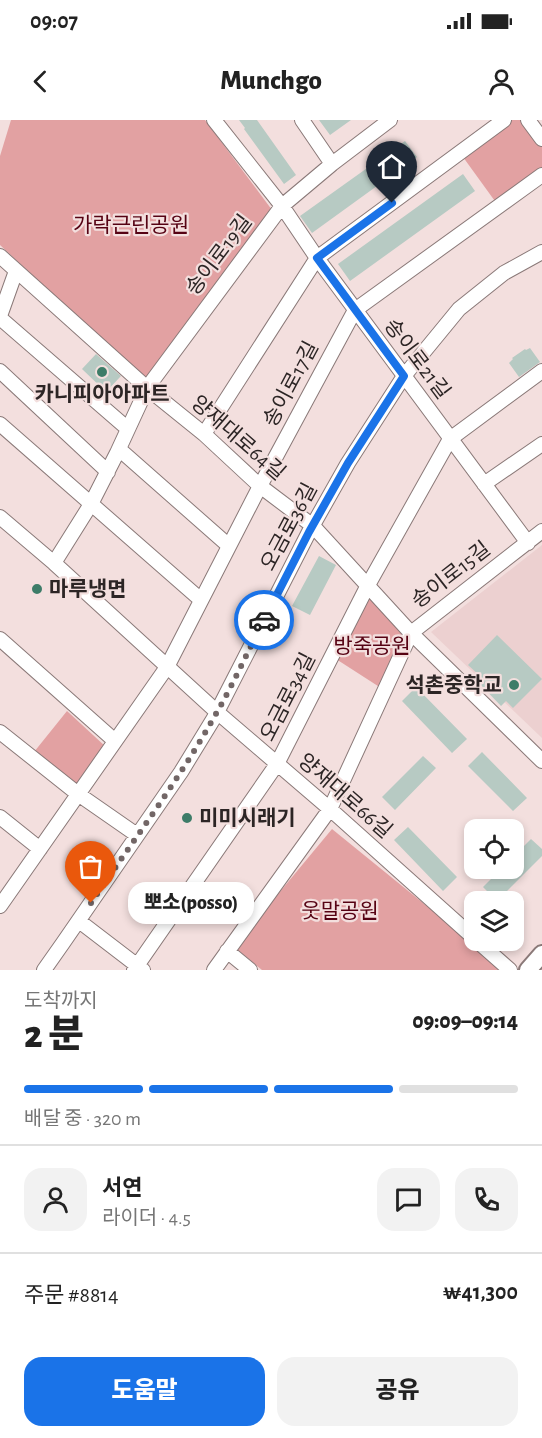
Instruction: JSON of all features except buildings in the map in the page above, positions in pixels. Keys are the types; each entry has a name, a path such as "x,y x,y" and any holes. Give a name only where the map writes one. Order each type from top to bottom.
{"main road":[{"path":"528,970 542,954"}],"street":[{"name":"송이로21길","path":"214,120 282,206 317,258 528,543"},
{"path":"302,120 332,164"},
{"name":"송이로19길","path":"54,563 91,504 147,388 282,206 332,164 371,126 390,120"},
{"path":"204,434 317,258 504,120"},
{"path":"528,120 542,138"},
{"name":"송이로17길","path":"1,903 167,667 260,486 355,309 542,175"},
{"name":"오금로36길","path":"44,970 181,772 217,712 348,463 404,376 459,309 504,273 542,252"},
{"name":"양재대로64길","path":"0,256 147,388 204,434 260,486 313,526 411,633 542,760"},
{"path":"16,271 0,317 128,429"},
{"path":"0,371 108,472"},
{"name":"오금로34길","path":"138,969 277,764 368,585 450,439 542,371"},
{"path":"0,424 201,600"},
{"path":"484,484 542,444"},
{"path":"119,449 229,546"},
{"name":"양재대로66길","path":"0,517 464,929"},
{"name":"송이로15길","path":"214,970 330,809 411,633 542,531"},
{"path":"0,639 115,741"},
{"path":"0,732 78,795 137,835"},
{"path":"0,817 40,849"},
{"path":"79,921 138,969"},
{"path":"227,951 249,970"},
{"name":"양재대로66길","path":"489,951 510,970"}],"shaded area":[{"name":"석촌중학교","path":"542,545 542,738 431,632"}],"green space":[{"name":"가락근린공원","path":"11,120 205,120 272,210 146,381 0,245 0,156"},
{"path":"512,120 522,120 542,147 542,170 497,204 463,157"},
{"name":"방죽공원","path":"370,594 405,634 381,688 336,659"},
{"path":"67,711 106,747 77,788 34,752"},
{"name":"웃말공원","path":"332,829 464,936 464,951 482,951 503,968 501,970 262,970 234,947"}],"way so far":[{"path":"91,903 181,772 214,718 264,620"}],"place":[{"name":"카니피아아파트","path":"102,372"},
{"name":"마루냉면","path":"37,589"},
{"name":"석촌중학교","path":"514,685"},
{"name":"미미시래기","path":"187,818"},
{"name":"뽀소(posso)","path":"91,903"}],"route":[{"path":"264,620 309,532 348,463 404,376 317,258 392,203"}]}
